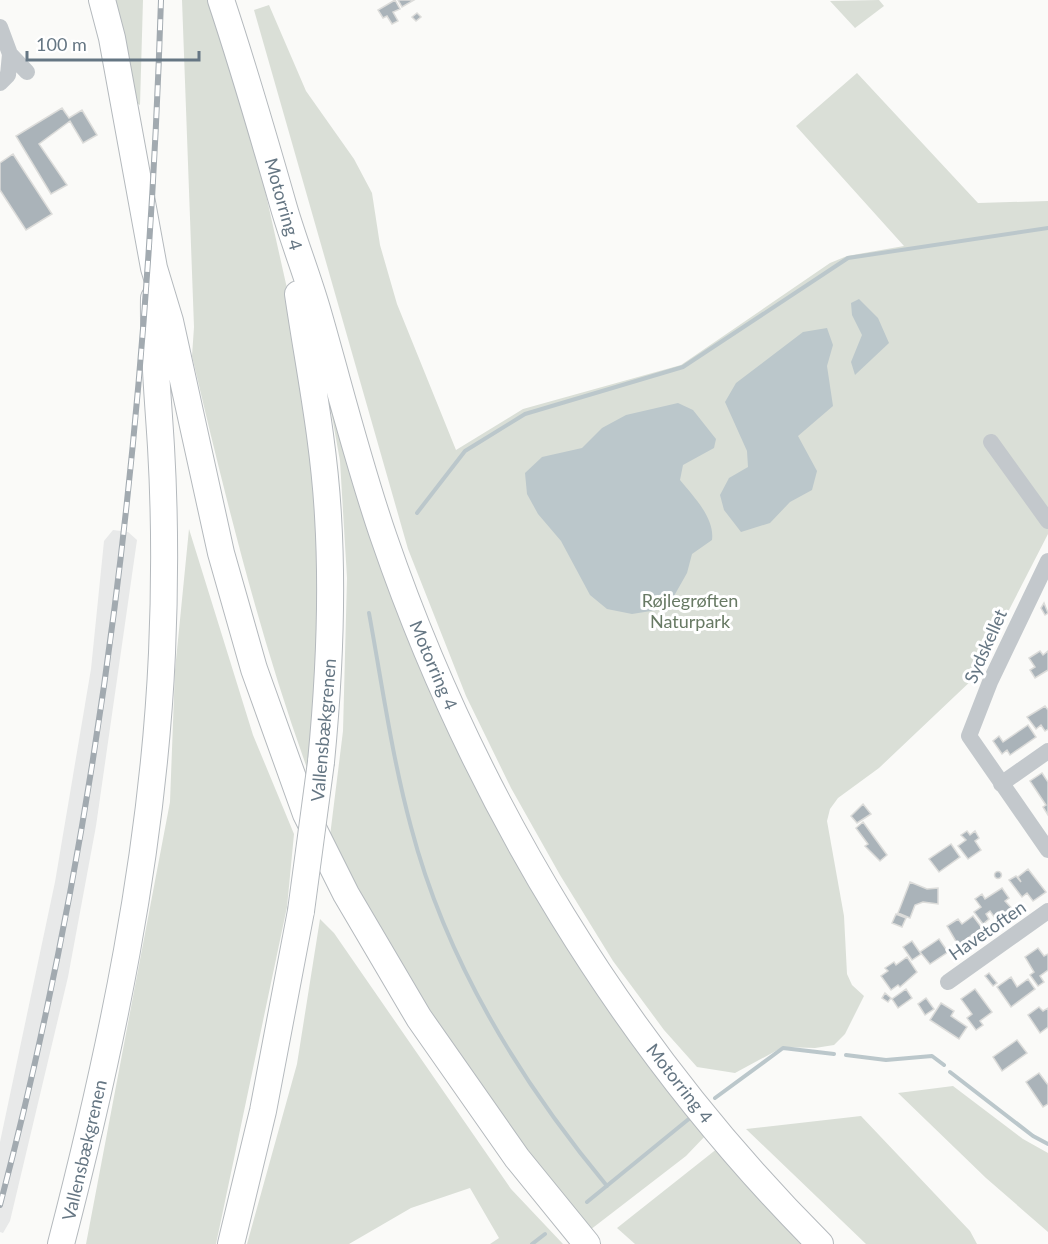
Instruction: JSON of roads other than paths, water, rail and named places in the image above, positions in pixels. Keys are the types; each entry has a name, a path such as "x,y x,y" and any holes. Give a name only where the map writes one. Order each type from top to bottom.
{"highway":[{"path":"102,0 112,38 154,268 170,321 195,443 254,669 306,814 346,894 419,1018 517,1158 587,1244"},
{"name":"Motorring 4","path":"220,0 258,113 285,211 385,541 446,694 474,755 556,904 643,1035 743,1161 820,1244"},
{"name":"Vallensbækgrenen","path":"231,1244 263,1111 300,911 321,762 330,670 328,514 320,430 285,211"},
{"name":"Vallensbækgrenen","path":"61,1244 99,1087 119,991 145,831 156,738 162,654 165,555 153,326 154,268"}],"street":[{"path":"0,27 10,54 27,72"},
{"path":"0,83 8,75 10,54"},
{"path":"991,442 1048,521"},
{"name":"Sydskellet","path":"1001,784 975,747 969,736 970,728 1029,597 1048,561"},
{"path":"1048,751 1001,784 1048,850"},
{"name":"Havetoften","path":"948,982 1048,911"}],"waterway":[{"path":"417,513 465,451 525,414 683,367 848,258 1048,228"},
{"path":"369,613 404,801 426,877 444,925 465,972 516,1061 544,1104 607,1186"},
{"path":"715,1098 783,1048 834,1054"},
{"path":"846,1055 886,1060 932,1056 944,1065"},
{"path":"950,1072 1033,1136 1048,1144"},
{"path":"587,1202 690,1118"},
{"path":"532,1244 545,1234"}],"railway":[{"path":"0,1205 36,1057 67,908 93,758 115,607 132,456 145,304 155,152 161,0"}],"park label":[{"name":"Røjlegrøften Naturpark","path":"690,610"}]}
